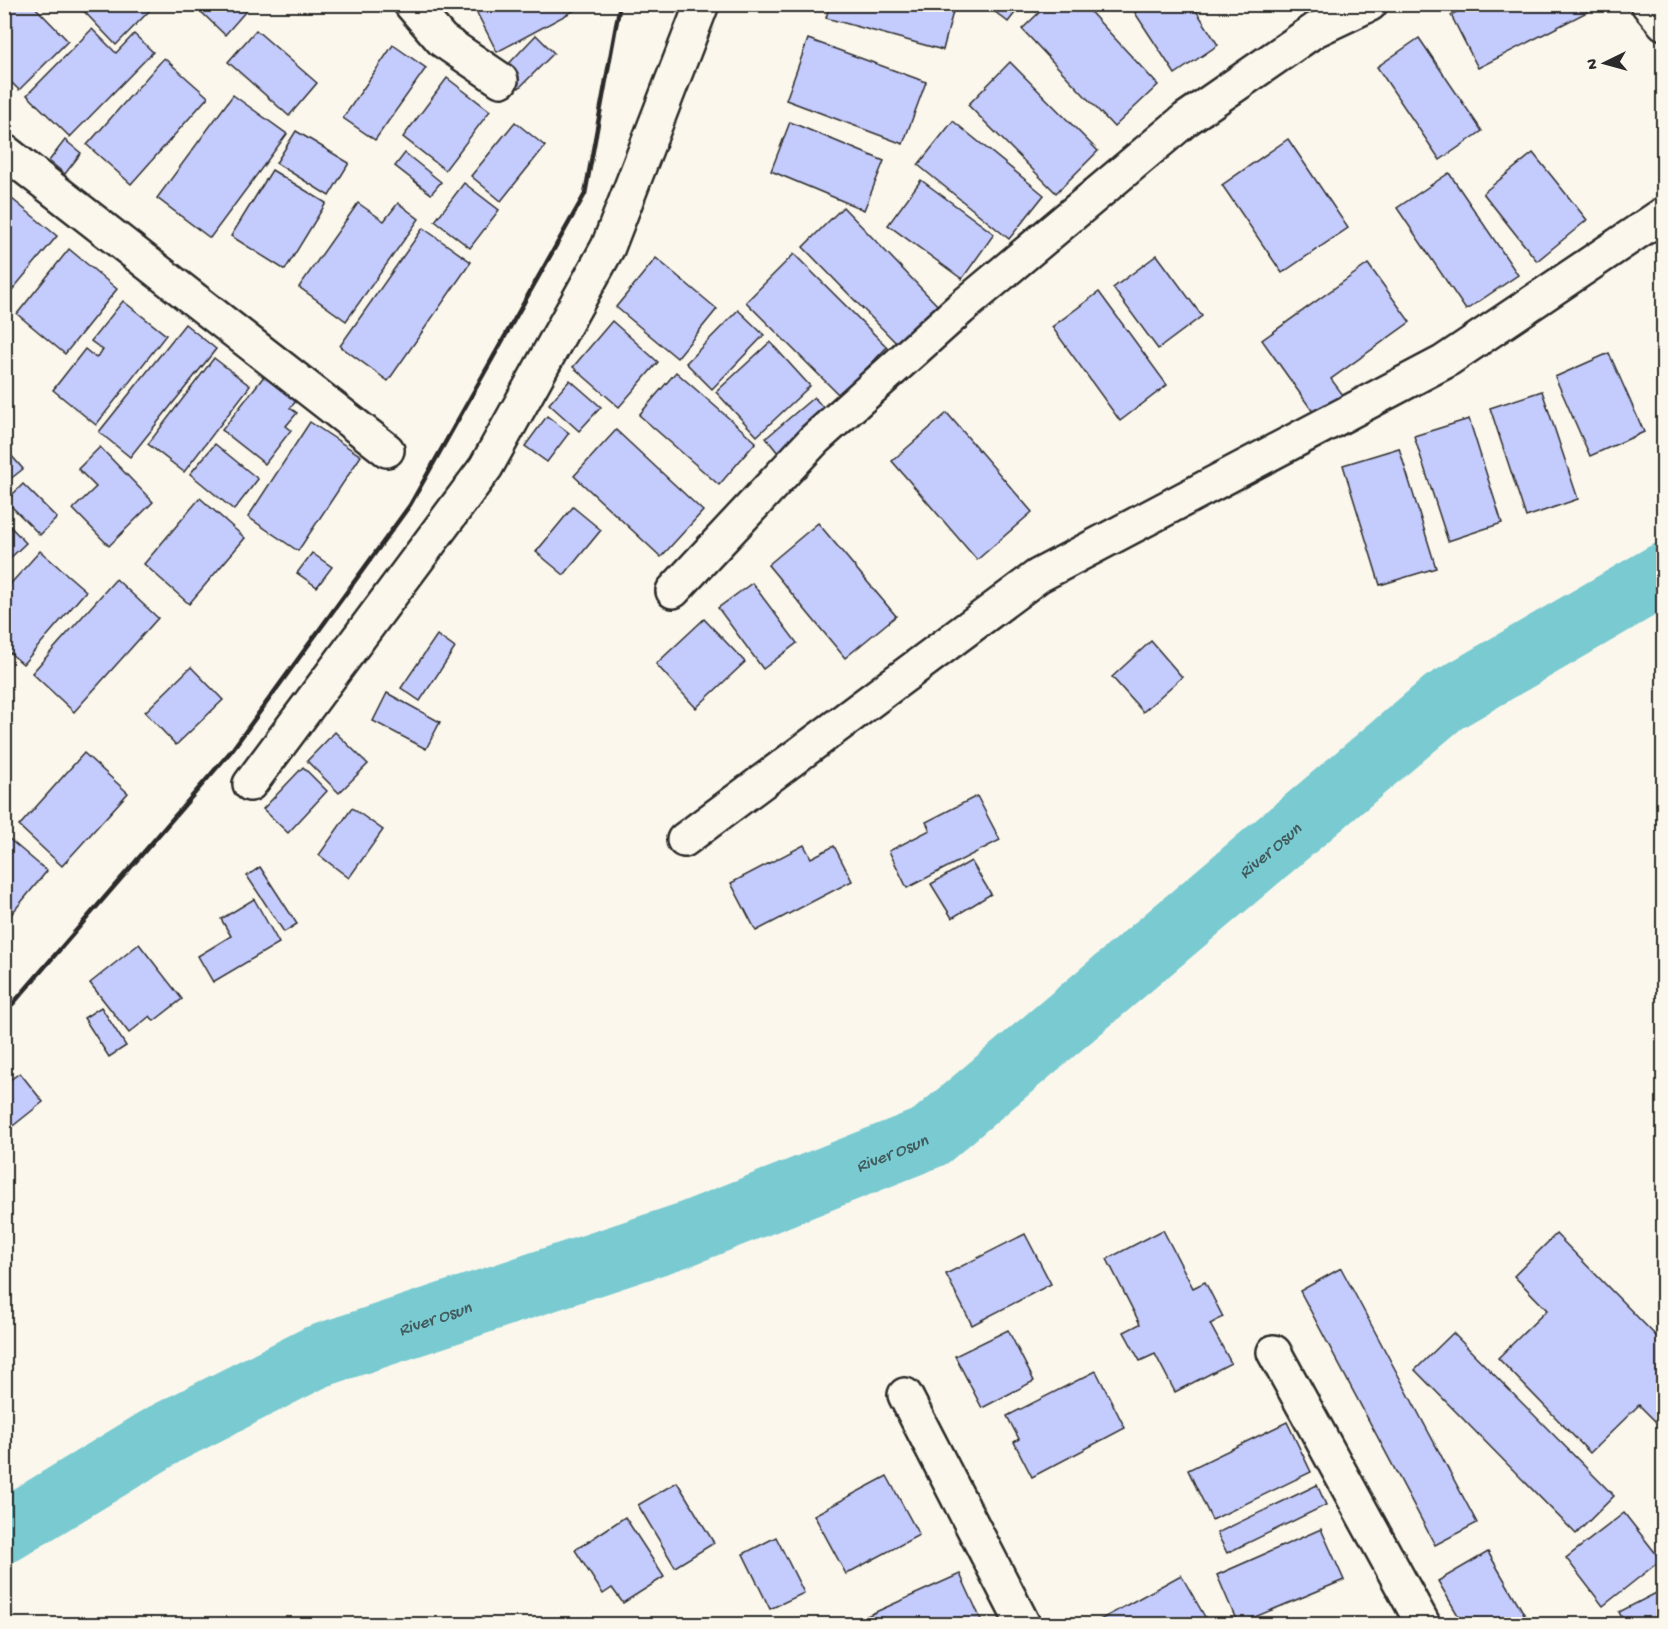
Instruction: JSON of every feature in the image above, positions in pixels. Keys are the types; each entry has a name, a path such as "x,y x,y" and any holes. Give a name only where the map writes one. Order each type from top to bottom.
{"street":[{"path":"411,4 442,40 501,80"},
{"path":"250,784 486,468 608,247 702,4"},
{"path":"673,591 815,439 970,300 1185,119 1316,30 1370,4"},
{"path":"1648,4 1664,23"},
{"path":"4,151 387,450"},
{"path":"684,840 1038,576 1444,362 1664,214"},
{"path":"1274,1352 1423,1624"},
{"path":"905,1395 1023,1624"}],"building":[{"path":"8,4 32,4 68,41 19,90 4,75 4,8"},
{"path":"77,4 156,4 116,45"},
{"path":"193,4 252,4 225,35"},
{"path":"483,4 575,4 577,9 497,52 475,9"},
{"path":"830,4 955,4 943,50 826,18"},
{"path":"985,4 1022,4 1008,22"},
{"path":"1048,4 1083,4 1158,85 1114,127 1022,29"},
{"path":"1148,4 1192,4 1218,45 1175,74 1135,13"},
{"path":"1470,4 1583,4 1587,12 1478,68 1451,15"},
{"path":"92,29 116,53 134,34 153,52 70,137 27,95"},
{"path":"256,30 317,83 289,116 228,62"},
{"path":"536,35 554,53 519,88 502,71"},
{"path":"1419,38 1482,131 1440,160 1377,67"},
{"path":"808,39 926,82 903,144 786,100"},
{"path":"393,45 426,68 375,140 343,118"},
{"path":"164,58 208,97 131,184 87,145"},
{"path":"1010,62 1098,151 1056,193 968,105"},
{"path":"447,78 490,111 445,170 403,137"},
{"path":"233,95 287,134 210,238 157,198"},
{"path":"953,121 1044,195 1009,239 918,165"},
{"path":"515,122 545,146 501,201 471,176"},
{"path":"790,122 884,161 864,210 771,171"},
{"path":"296,131 349,163 329,196 276,163"},
{"path":"1288,139 1348,228 1282,273 1222,185"},
{"path":"65,140 81,153 65,174 49,161"},
{"path":"405,153 441,182 431,194 395,166"},
{"path":"1533,153 1587,220 1537,261 1483,193"},
{"path":"272,170 326,203 285,270 231,236"},
{"path":"1449,173 1518,275 1466,310 1397,208"},
{"path":"921,180 994,234 962,279 888,225"},
{"path":"464,183 499,210 470,248 435,221"},
{"path":"6,194 57,236 4,300 4,196"},
{"path":"358,203 384,221 398,203 419,219 346,321 299,287"},
{"path":"843,207 941,309 901,348 803,247"},
{"path":"423,228 471,262 388,381 340,346"},
{"path":"69,249 117,289 65,354 17,314"},
{"path":"794,254 887,347 840,396 746,302"},
{"path":"1157,255 1202,316 1158,349 1113,288"},
{"path":"656,258 717,309 677,358 616,307"},
{"path":"1368,264 1410,322 1331,379 1346,399 1318,419 1262,340"},
{"path":"1099,292 1167,385 1120,421 1052,327"},
{"path":"123,301 166,335 96,425 53,390 85,349 96,358 103,350 91,341"},
{"path":"738,310 764,335 712,389 686,363"},
{"path":"612,321 658,362 619,407 573,367"},
{"path":"185,324 216,349 130,457 99,432"},
{"path":"770,342 810,386 757,436 716,392"},
{"path":"1609,353 1644,432 1590,456 1555,377"},
{"path":"214,358 250,386 184,472 148,444"},
{"path":"676,372 756,442 719,485 639,415"},
{"path":"265,375 297,400 290,408 297,413 286,426 291,430 265,464 222,430"},
{"path":"570,380 601,407 579,431 549,404"},
{"path":"1542,391 1578,499 1526,517 1490,408"},
{"path":"814,397 831,417 782,458 766,438"},
{"path":"947,413 1032,512 977,560 892,461"},
{"path":"547,416 569,433 547,462 525,446"},
{"path":"1469,419 1502,523 1448,541 1414,436"},
{"path":"310,422 361,456 298,551 248,517"},
{"path":"616,430 703,511 661,557 574,476"},
{"path":"215,444 258,479 234,510 190,474"},
{"path":"4,447 23,469 4,484"},
{"path":"100,447 153,502 109,546 73,509 96,487 78,469"},
{"path":"1399,448 1436,568 1380,585 1343,465"},
{"path":"23,484 57,518 40,535 6,501"},
{"path":"200,498 245,538 189,604 144,564"},
{"path":"573,507 601,530 564,575 536,552"},
{"path":"4,520 26,543 4,564"},
{"path":"818,523 896,616 845,658 768,565"},
{"path":"40,551 86,591 23,664 4,648 4,591"},
{"path":"312,553 332,567 317,587 297,573"},
{"path":"116,579 158,618 74,712 32,673"},
{"path":"752,583 797,643 763,669 718,608"},
{"path":"704,619 745,662 696,708 656,664"},
{"path":"437,635 455,648 420,701 401,688"},
{"path":"1151,641 1182,677 1143,712 1112,677"},
{"path":"191,667 223,700 176,745 145,712"},
{"path":"387,693 440,722 426,749 373,721"},
{"path":"335,732 368,764 339,793 307,761"},
{"path":"84,753 128,793 62,866 19,826"},
{"path":"303,767 327,791 288,833 263,809"},
{"path":"977,796 1000,840 907,888 889,851 930,830 926,822"},
{"path":"352,808 383,830 349,878 319,855"},
{"path":"8,838 47,871 4,923 4,841"},
{"path":"804,845 811,858 834,846 852,881 756,931 731,883"},
{"path":"971,861 991,894 952,918 931,884"},
{"path":"260,867 297,924 284,932 247,876"},
{"path":"254,899 279,943 213,982 198,956 231,936 221,919"},
{"path":"139,944 182,999 154,1021 150,1016 129,1033 90,983"},
{"path":"101,1007 126,1046 109,1057 84,1018"},
{"path":"20,1073 43,1102 4,1133 4,1084"},
{"path":"1163,1230 1193,1288 1205,1282 1223,1317 1210,1324 1231,1363 1175,1392 1155,1354 1140,1361 1124,1332 1140,1324 1107,1259"},
{"path":"1025,1234 1051,1284 972,1325 946,1274"},
{"path":"1556,1234 1664,1344 1664,1430 1639,1405 1590,1453 1498,1358 1547,1310 1514,1276"},
{"path":"1341,1268 1477,1523 1435,1545 1300,1291"},
{"path":"1008,1330 1034,1381 982,1408 955,1356"},
{"path":"1453,1333 1614,1496 1576,1534 1415,1370"},
{"path":"1096,1371 1125,1428 1032,1477 1014,1442 1019,1439 1007,1416"},
{"path":"1287,1422 1311,1472 1212,1520 1188,1470"},
{"path":"887,1476 919,1535 846,1574 814,1515"},
{"path":"677,1482 714,1543 675,1567 638,1505"},
{"path":"1317,1485 1326,1505 1227,1553 1217,1533"},
{"path":"1624,1513 1661,1560 1603,1606 1566,1558"},
{"path":"625,1517 664,1577 623,1603 612,1588 603,1594 575,1550"},
{"path":"1321,1529 1344,1580 1238,1624 1217,1575"},
{"path":"776,1537 804,1593 770,1609 743,1554"},
{"path":"1488,1552 1530,1624 1463,1624 1438,1581"},
{"path":"960,1574 983,1624 849,1624"},
{"path":"1181,1575 1209,1624 1100,1624 1098,1621"},
{"path":"1664,1589 1664,1624 1625,1624 1619,1612"}],"waterway":[{"name":"River Osun","path":"4,1532 165,1434 316,1357 686,1234 930,1137 1444,702 1664,574"}],"railway":[{"path":"4,1014 232,750 410,505 585,194 620,4"}]}
